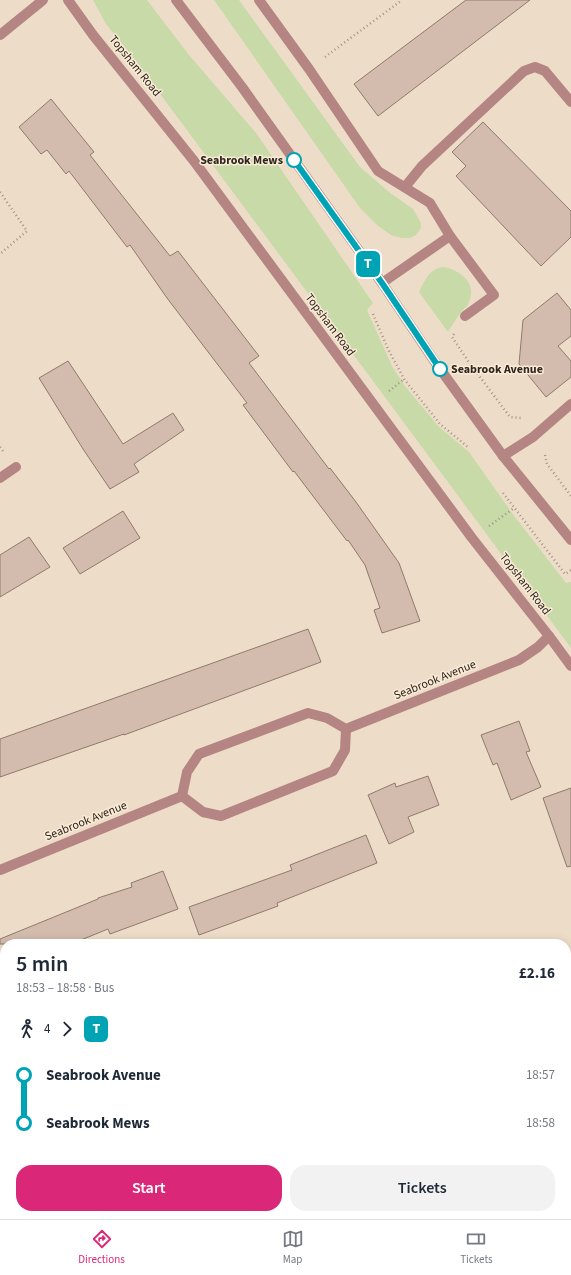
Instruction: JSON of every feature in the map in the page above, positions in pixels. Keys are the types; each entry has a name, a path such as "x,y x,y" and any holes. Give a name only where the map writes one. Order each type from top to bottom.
{"street":[{"path":"0,34 43,0"},
{"name":"Topsham Road","path":"68,0 93,35 194,161 472,538 571,666"},
{"path":"176,0 246,93 382,283 435,362 503,456 571,540"},
{"path":"259,0 309,69 378,171 430,203 450,236 494,295 465,316"},
{"path":"405,187 422,166 524,71 535,67 545,71 571,102"},
{"path":"382,283 450,236"},
{"path":"503,456 533,437 571,404"},
{"path":"0,478 16,468"},
{"name":"Seabrook Avenue","path":"346,729 519,660 538,647 549,636"},
{"path":"308,714 328,718 346,729 345,750 333,771 221,816 203,812 182,796 187,772 199,754 308,714"},
{"name":"Seabrook Avenue","path":"0,870 182,796"}],"path":[{"path":"309,69 402,0"},
{"path":"0,192 27,231 0,254"},
{"path":"373,314 388,349 404,379 440,424 472,450"},
{"path":"465,316 452,337 510,417 522,419 533,437 544,450 547,464 571,496"},
{"path":"500,488 565,574 571,570"},
{"path":"472,538 514,508"}],"green space":[{"path":"93,0 147,0 189,55 256,133 373,303 367,310 392,366 404,385 439,427 469,452 512,513 566,583 571,582 571,648 132,56 106,24"},
{"path":"214,0 239,0 360,167 389,192 413,209 421,223 421,228 416,235 410,238 402,238 391,235 378,226 360,208"},
{"path":"444,267 463,276 470,286 471,292 467,306 458,316 448,332 419,292 431,272"}],"building":[{"path":"466,0 530,0 378,116 354,84"},
{"path":"51,99 94,152 90,155 170,256 178,251 259,356 249,363 329,469 330,468 356,502 399,563 420,621 382,633 374,610 380,608 365,565 348,540 347,541 294,471 293,472 243,405 247,403 167,298 130,245 127,247 69,171 66,174 47,150 41,154 19,127"},
{"path":"483,122 571,211 571,237 541,266 456,176 466,166 452,152"},
{"path":"557,293 571,310 571,336 558,346 571,361 571,377 546,397 519,364 523,320"},
{"path":"68,361 123,444 173,413 184,430 134,464 139,472 110,489 39,378"},
{"path":"123,511 140,538 80,574 63,548"},
{"path":"29,537 50,567 0,597 0,555"},
{"path":"308,629 321,662 124,735 0,777 0,739"},
{"path":"519,721 530,751 526,752 541,787 511,800 497,763 493,765 481,735"},
{"path":"428,776 439,805 408,817 414,832 389,844 368,795 395,783 396,787"},
{"path":"571,788 571,866 567,867 543,798"},
{"path":"366,835 377,863 277,903 278,906 199,935 189,907 292,870 290,865"},
{"path":"163,871 178,909 110,934 108,929 83,939 0,939 98,898 132,887 131,883"}],"bus line":[{"name":"T","path":"294,160 382,283 440,369"}],"place":[{"name":"Seabrook Mews","path":"294,160"},
{"name":"Seabrook Avenue","path":"440,369"}]}
